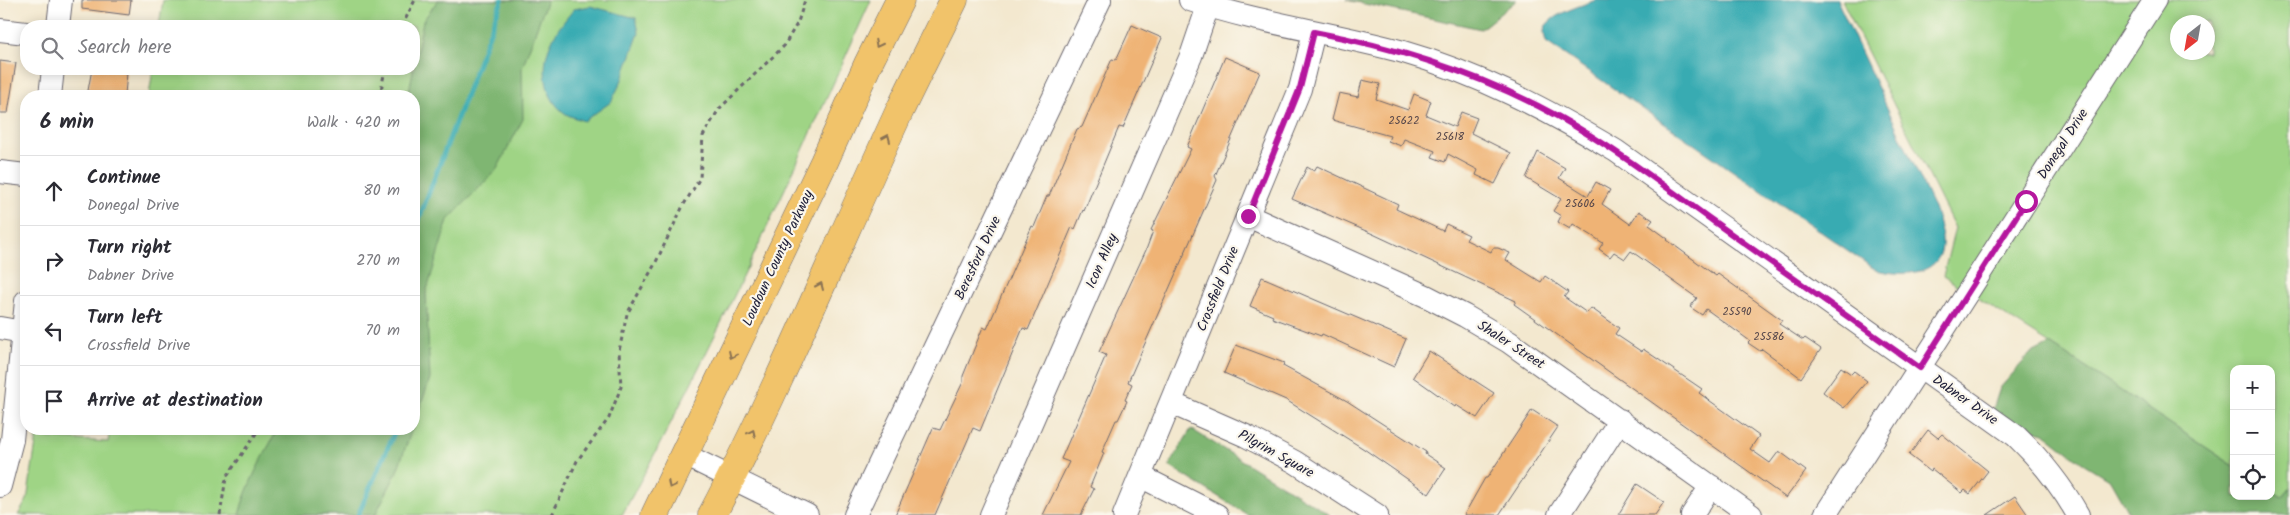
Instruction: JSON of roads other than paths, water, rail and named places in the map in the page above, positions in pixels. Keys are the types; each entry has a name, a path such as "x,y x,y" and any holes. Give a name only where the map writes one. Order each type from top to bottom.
{"main road":[{"name":"Loudoun County Parkway","path":"656,515 824,162 868,64 900,0"},
{"path":"712,515 732,478 900,111 954,0"}],"street":[{"path":"59,20 62,0"},
{"name":"Beresford Drive","path":"855,515 1100,0"},
{"name":"Donegal Drive","path":"1825,515 2155,0"},
{"name":"Dabner Drive","path":"1199,3 1251,18 1401,52 1455,70 1518,96 1559,117 1616,151 2016,436 2046,466 2078,515"},
{"name":"Icon Alley","path":"991,515 1191,56 1199,3"},
{"path":"0,30 20,33"},
{"name":"Crossfield Drive","path":"1124,515 1300,88 1314,32"},
{"path":"51,90 52,75"},
{"path":"0,172 20,174"},
{"name":"Shaler Street","path":"1248,216 1465,316 1509,342 1751,515"},
{"path":"0,328 20,331"},
{"path":"0,486 12,440 20,361"},
{"name":"Pilgrim Square","path":"1171,402 1246,436 1295,462 1377,515"},
{"path":"1559,515 1620,420"},
{"path":"686,455 806,515"},
{"path":"1140,476 1217,515"},
{"path":"1692,515 1711,486"}],"water":[{"path":"1596,0 1837,0 1935,210 1942,237 1941,250 1937,260 1921,271 1910,273 1876,270 1546,42 1544,30 1552,20 1566,11"},
{"path":"590,6 636,18 639,33 621,82 611,102 584,121 566,114 558,108 548,90 545,70 548,50 559,28 574,9"}],"waterway":[{"path":"420,216 502,0"},
{"path":"358,515 393,435"}]}
